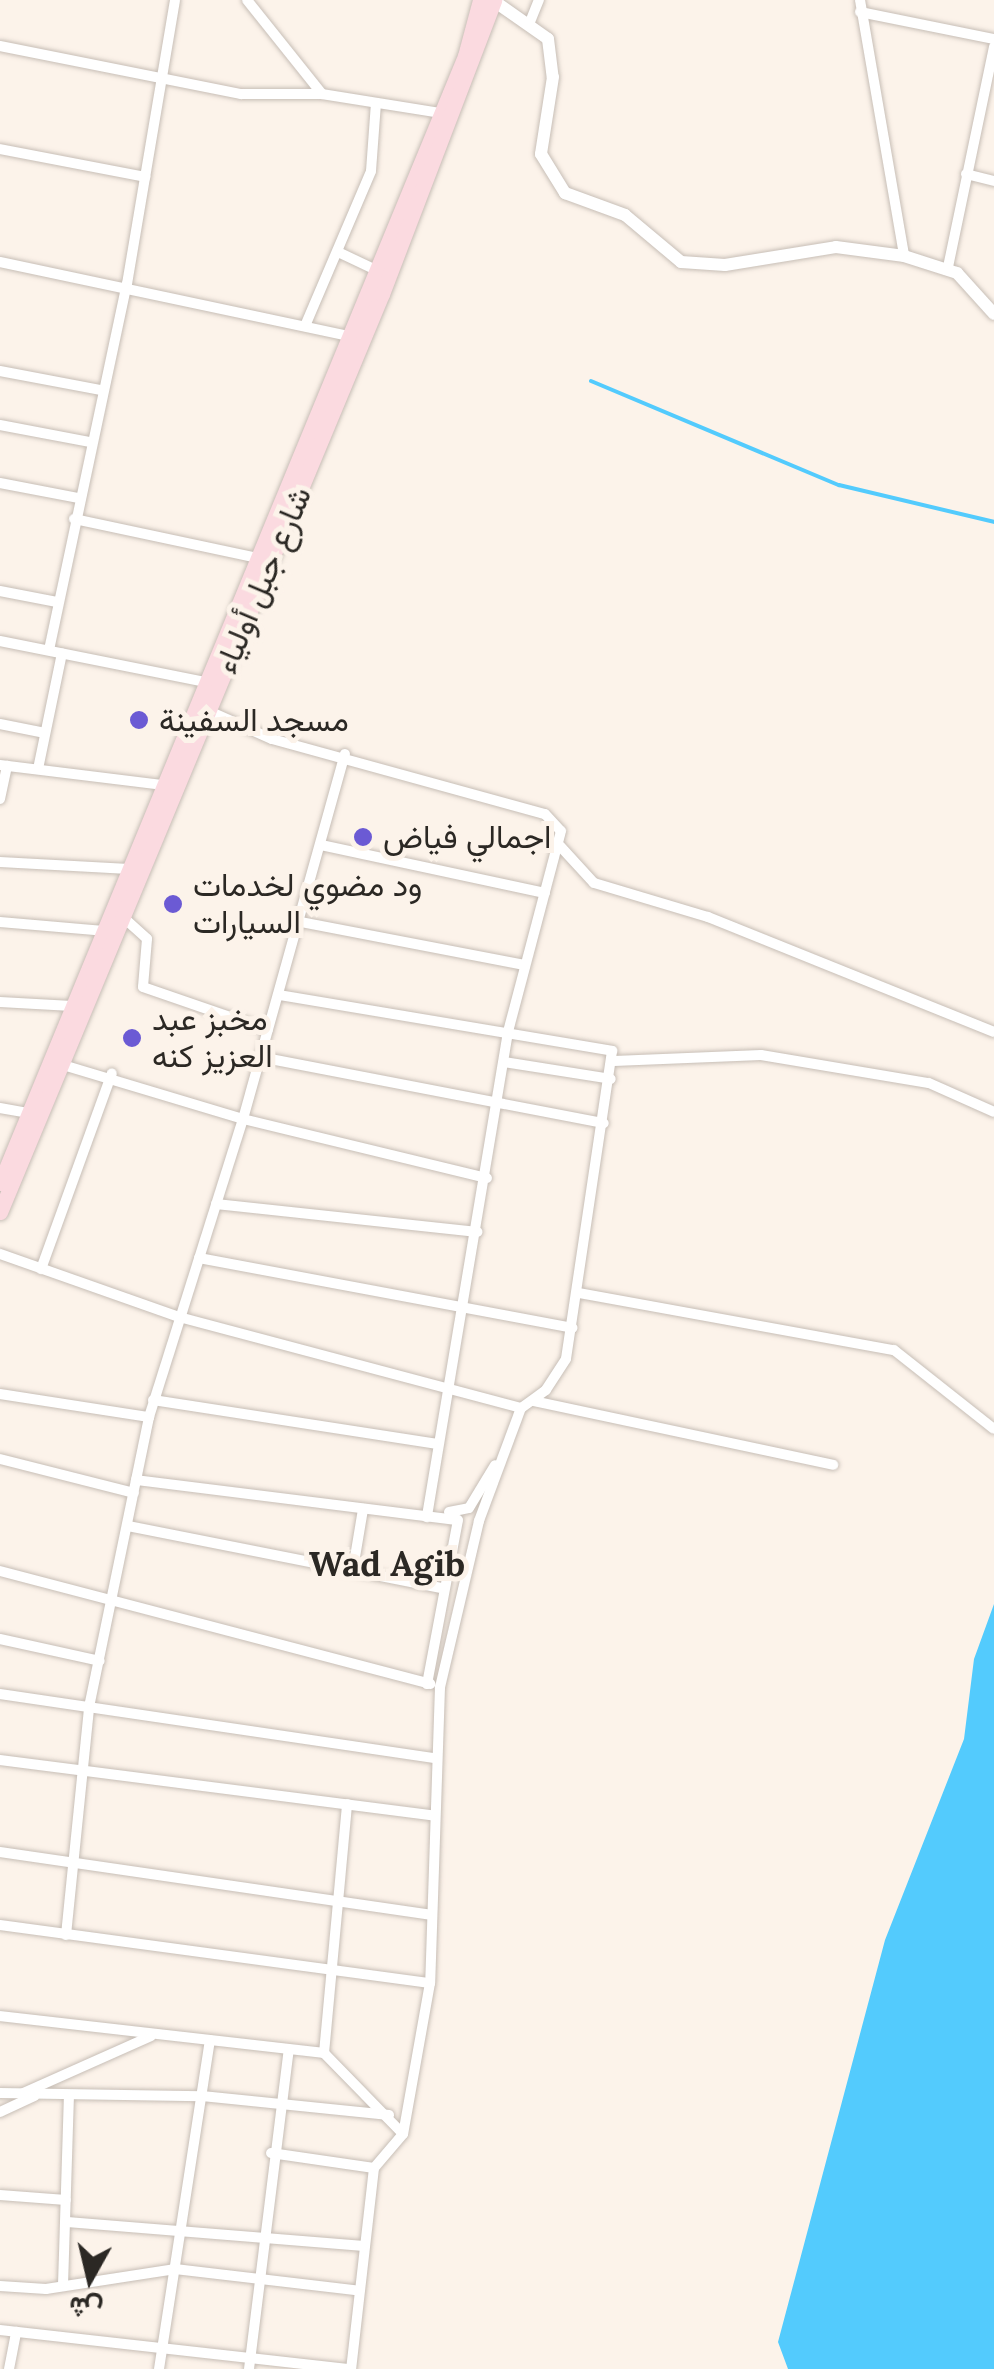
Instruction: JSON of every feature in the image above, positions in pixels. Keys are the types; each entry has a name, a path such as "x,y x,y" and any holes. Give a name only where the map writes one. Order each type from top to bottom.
{"main road":[{"name":"شارع جبل أولياء","path":"0,1212 5,1160 28,1113 376,270 448,114 480,0"},
{"name":"شارع جبل أولياء","path":"4,1185 63,1065 124,918 494,0"}],"street":[{"path":"48,650 126,284 176,0"},
{"path":"247,0 322,94"},
{"path":"494,0 530,22 551,49 541,154 558,188 624,215 681,262 726,264 836,247 904,256 948,267 994,314"},
{"path":"530,22 539,0"},
{"path":"904,256 860,6 994,39"},
{"path":"0,46 241,94 322,94 448,114"},
{"path":"948,267 994,47"},
{"path":"305,326 371,171 376,103"},
{"path":"0,149 146,177"},
{"path":"966,174 994,181"},
{"path":"338,252 376,270"},
{"path":"0,262 126,284 349,336"},
{"path":"0,372 101,390"},
{"path":"0,425 90,442"},
{"path":"0,484 78,498"},
{"path":"74,520 257,558"},
{"path":"0,592 57,602"},
{"path":"0,642 206,682"},
{"path":"38,769 62,653"},
{"path":"209,711 272,738 345,754 412,780 545,814 561,832 508,1032 466,1308 448,1384 428,1514"},
{"path":"0,724 45,732"},
{"path":"66,1935 89,1707 149,1416 243,1119 345,754"},
{"path":"0,799 3,765 164,785"},
{"path":"320,845 545,893"},
{"path":"560,846 594,883 708,918 994,1032"},
{"path":"0,862 129,870"},
{"path":"124,918 147,939 143,987 268,1030"},
{"path":"296,921 525,965"},
{"path":"0,922 104,930"},
{"path":"0,2330 163,2347 249,2363 350,2369 355,2290 374,2168 404,2134 430,1983 432,1814 440,1687 503,1453 520,1408 533,1401 561,1369 579,1293 614,1061 604,1048 279,995"},
{"path":"0,1002 72,1006"},
{"path":"614,1061 761,1055 929,1083 994,1112"},
{"path":"260,1057 497,1108 604,1123"},
{"path":"504,1062 610,1080"},
{"path":"63,1065 112,1073 243,1119 487,1178"},
{"path":"41,1268 112,1073"},
{"path":"0,1108 28,1113"},
{"path":"216,1204 478,1232"},
{"path":"0,1254 179,1318 448,1384 520,1408"},
{"path":"198,1258 572,1328"},
{"path":"579,1293 894,1350 994,1430"},
{"path":"0,1394 149,1416"},
{"path":"153,1400 438,1444"},
{"path":"533,1401 833,1464"},
{"path":"0,1459 135,1486 459,1515 469,1508 503,1453"},
{"path":"353,1570 363,1509"},
{"path":"128,1526 440,1588 450,1583 462,1526 444,1514 428,1514"},
{"path":"0,1572 440,1687"},
{"path":"427,1684 440,1588"},
{"path":"0,1639 100,1661"},
{"path":"0,1694 434,1758"},
{"path":"0,1760 432,1814"},
{"path":"324,2053 347,1804"},
{"path":"0,1852 71,1866 430,1915"},
{"path":"0,1925 330,1974 430,1983"},
{"path":"0,2016 324,2053 404,2134"},
{"path":"20,2094 155,2034"},
{"path":"159,2369 210,2040"},
{"path":"249,2363 271,2153 289,2048"},
{"path":"0,2093 202,2096 389,2115"},
{"path":"0,2112 36,2096"},
{"path":"63,2285 69,2096"},
{"path":"271,2153 374,2168"},
{"path":"0,2195 66,2200"},
{"path":"66,2222 181,2226 362,2246"},
{"path":"0,2286 63,2285 175,2269 355,2290"},
{"path":"9,2369 16,2332"}],"water":[{"path":"994,1604 994,2369 788,2369 778,2342 885,1940 964,1739 974,1659"}],"waterway":[{"path":"591,381 839,485 994,522"}],"place":[{"name":"مسجد السفينة","path":"139,720"},
{"name":"اجمالي فياض","path":"363,837"},
{"name":"ود مضوي لخدمات السيارات","path":"173,904"},
{"name":"مخبز عبد العزيز كنه","path":"132,1038"}],"district":[{"name":"Wad Agib","path":"387,1564"}]}
